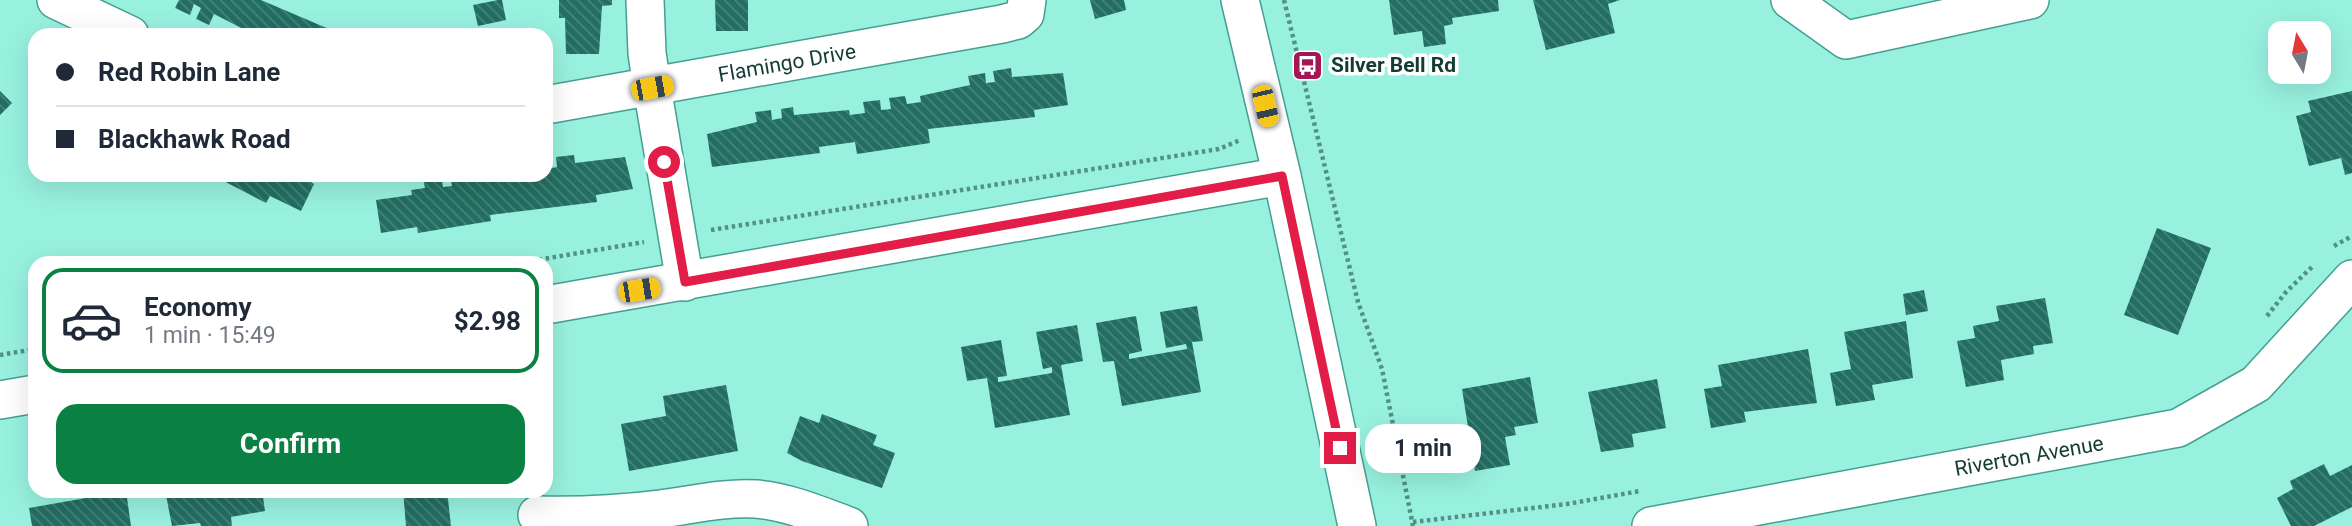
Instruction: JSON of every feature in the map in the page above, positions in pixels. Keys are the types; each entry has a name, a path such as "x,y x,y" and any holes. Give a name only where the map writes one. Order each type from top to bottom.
{"street":[{"path":"56,0 115,28"},
{"path":"645,0 647,53 685,282"},
{"path":"1240,0 1282,176 1357,526"},
{"path":"1790,0 1846,40 2030,0"},
{"name":"Flamingo Drive","path":"553,104 953,34 1018,20 1026,7"},
{"path":"553,304 1282,176"},
{"name":"Riverton Avenue","path":"1651,526 2178,428 2256,384 2352,279"},
{"path":"0,400 28,395"},
{"path":"536,510 571,516 749,499 801,508 849,526"}],"path":[{"path":"1284,0 1358,302 1382,369 1413,524 1567,504 1649,490"},
{"path":"553,257 1219,149 1231,142 1316,125"},
{"path":"2332,248 2352,236"},
{"path":"2263,321 2314,265"},
{"path":"0,355 28,350"}],"building":[{"path":"179,0 261,0 327,28 241,28 214,14 209,25 196,19 201,8 194,4 190,15 175,8"},
{"path":"502,0 506,20 478,26 473,5"},
{"path":"559,0 612,0 612,5 602,6 599,54 566,54 565,18 559,18"},
{"path":"715,0 748,0 748,31 716,31"},
{"path":"1090,0 1124,0 1126,10 1095,19"},
{"path":"1389,0 1498,0 1499,11 1452,18 1453,24 1444,26 1446,44 1424,47 1422,31 1394,35"},
{"path":"1533,0 1620,0 1608,4 1615,33 1546,50"},
{"path":"1011,68 1012,77 1063,73 1068,105 1034,110 1035,117 928,129 930,143 857,154 855,142 819,147 820,153 712,167 707,134 757,122 755,112 771,110 772,120 782,118 781,109 793,107 794,115 849,110 850,115 865,113 863,102 880,100 881,110 891,109 889,98 905,96 907,104 921,102 920,96 970,85 968,76 985,73 986,83 995,82 993,71"},
{"path":"0,91 12,103 0,115"},
{"path":"2352,91 2352,173 2345,175 2341,158 2309,166 2296,116 2311,112 2308,101"},
{"path":"574,155 575,163 625,157 633,189 596,195 597,202 490,215 491,221 418,233 417,227 381,233 376,200 412,195 411,190 425,188 424,182 442,182 443,187 452,186 451,182 553,182 553,168 557,167 556,157"},
{"path":"226,182 314,184 301,211 270,196 266,203"},
{"path":"2157,228 2211,248 2178,335 2124,315"},
{"path":"1924,290 1928,311 1906,315 1903,294"},
{"path":"2045,298 2053,343 2033,346 2034,354 2001,360 2004,380 1966,387 1957,341 1975,338 1973,326 1999,321 1996,306"},
{"path":"1197,306 1203,341 1192,342 1201,392 1122,406 1114,361 1103,362 1096,323 1136,316 1142,351 1129,354 1129,359 1187,349 1186,344 1166,348 1160,312"},
{"path":"1906,321 1913,378 1872,385 1875,400 1836,406 1830,373 1851,369 1844,332"},
{"path":"1077,325 1083,361 1061,365 1070,415 995,428 987,378 967,381 961,347 1001,340 1007,376 998,377 998,382 1052,373 1052,367 1043,369 1036,332"},
{"path":"1808,349 1817,403 1744,412 1746,422 1711,428 1704,389 1722,386 1718,365"},
{"path":"1530,377 1538,423 1514,427 1516,435 1505,437 1510,465 1475,471 1462,389"},
{"path":"1657,379 1666,428 1632,434 1634,447 1601,452 1588,392"},
{"path":"726,385 738,451 629,471 621,424 666,416 663,396"},
{"path":"822,414 877,435 873,445 895,453 882,488 802,461 787,453 800,416 819,423"},
{"path":"2324,464 2330,476 2352,465 2352,507 2314,526 2291,526 2277,498 2293,489 2290,481"},
{"path":"86,498 127,498 131,526 32,526 29,508"},
{"path":"167,498 263,498 265,511 231,517 232,526 201,526 200,523 172,526"},
{"path":"404,498 448,498 451,526 406,526"}],"place":[{"name":"Silver Bell Rd","path":"1308,65"}],"route":[{"path":"664,162 685,282 1282,176 1340,448"}]}
